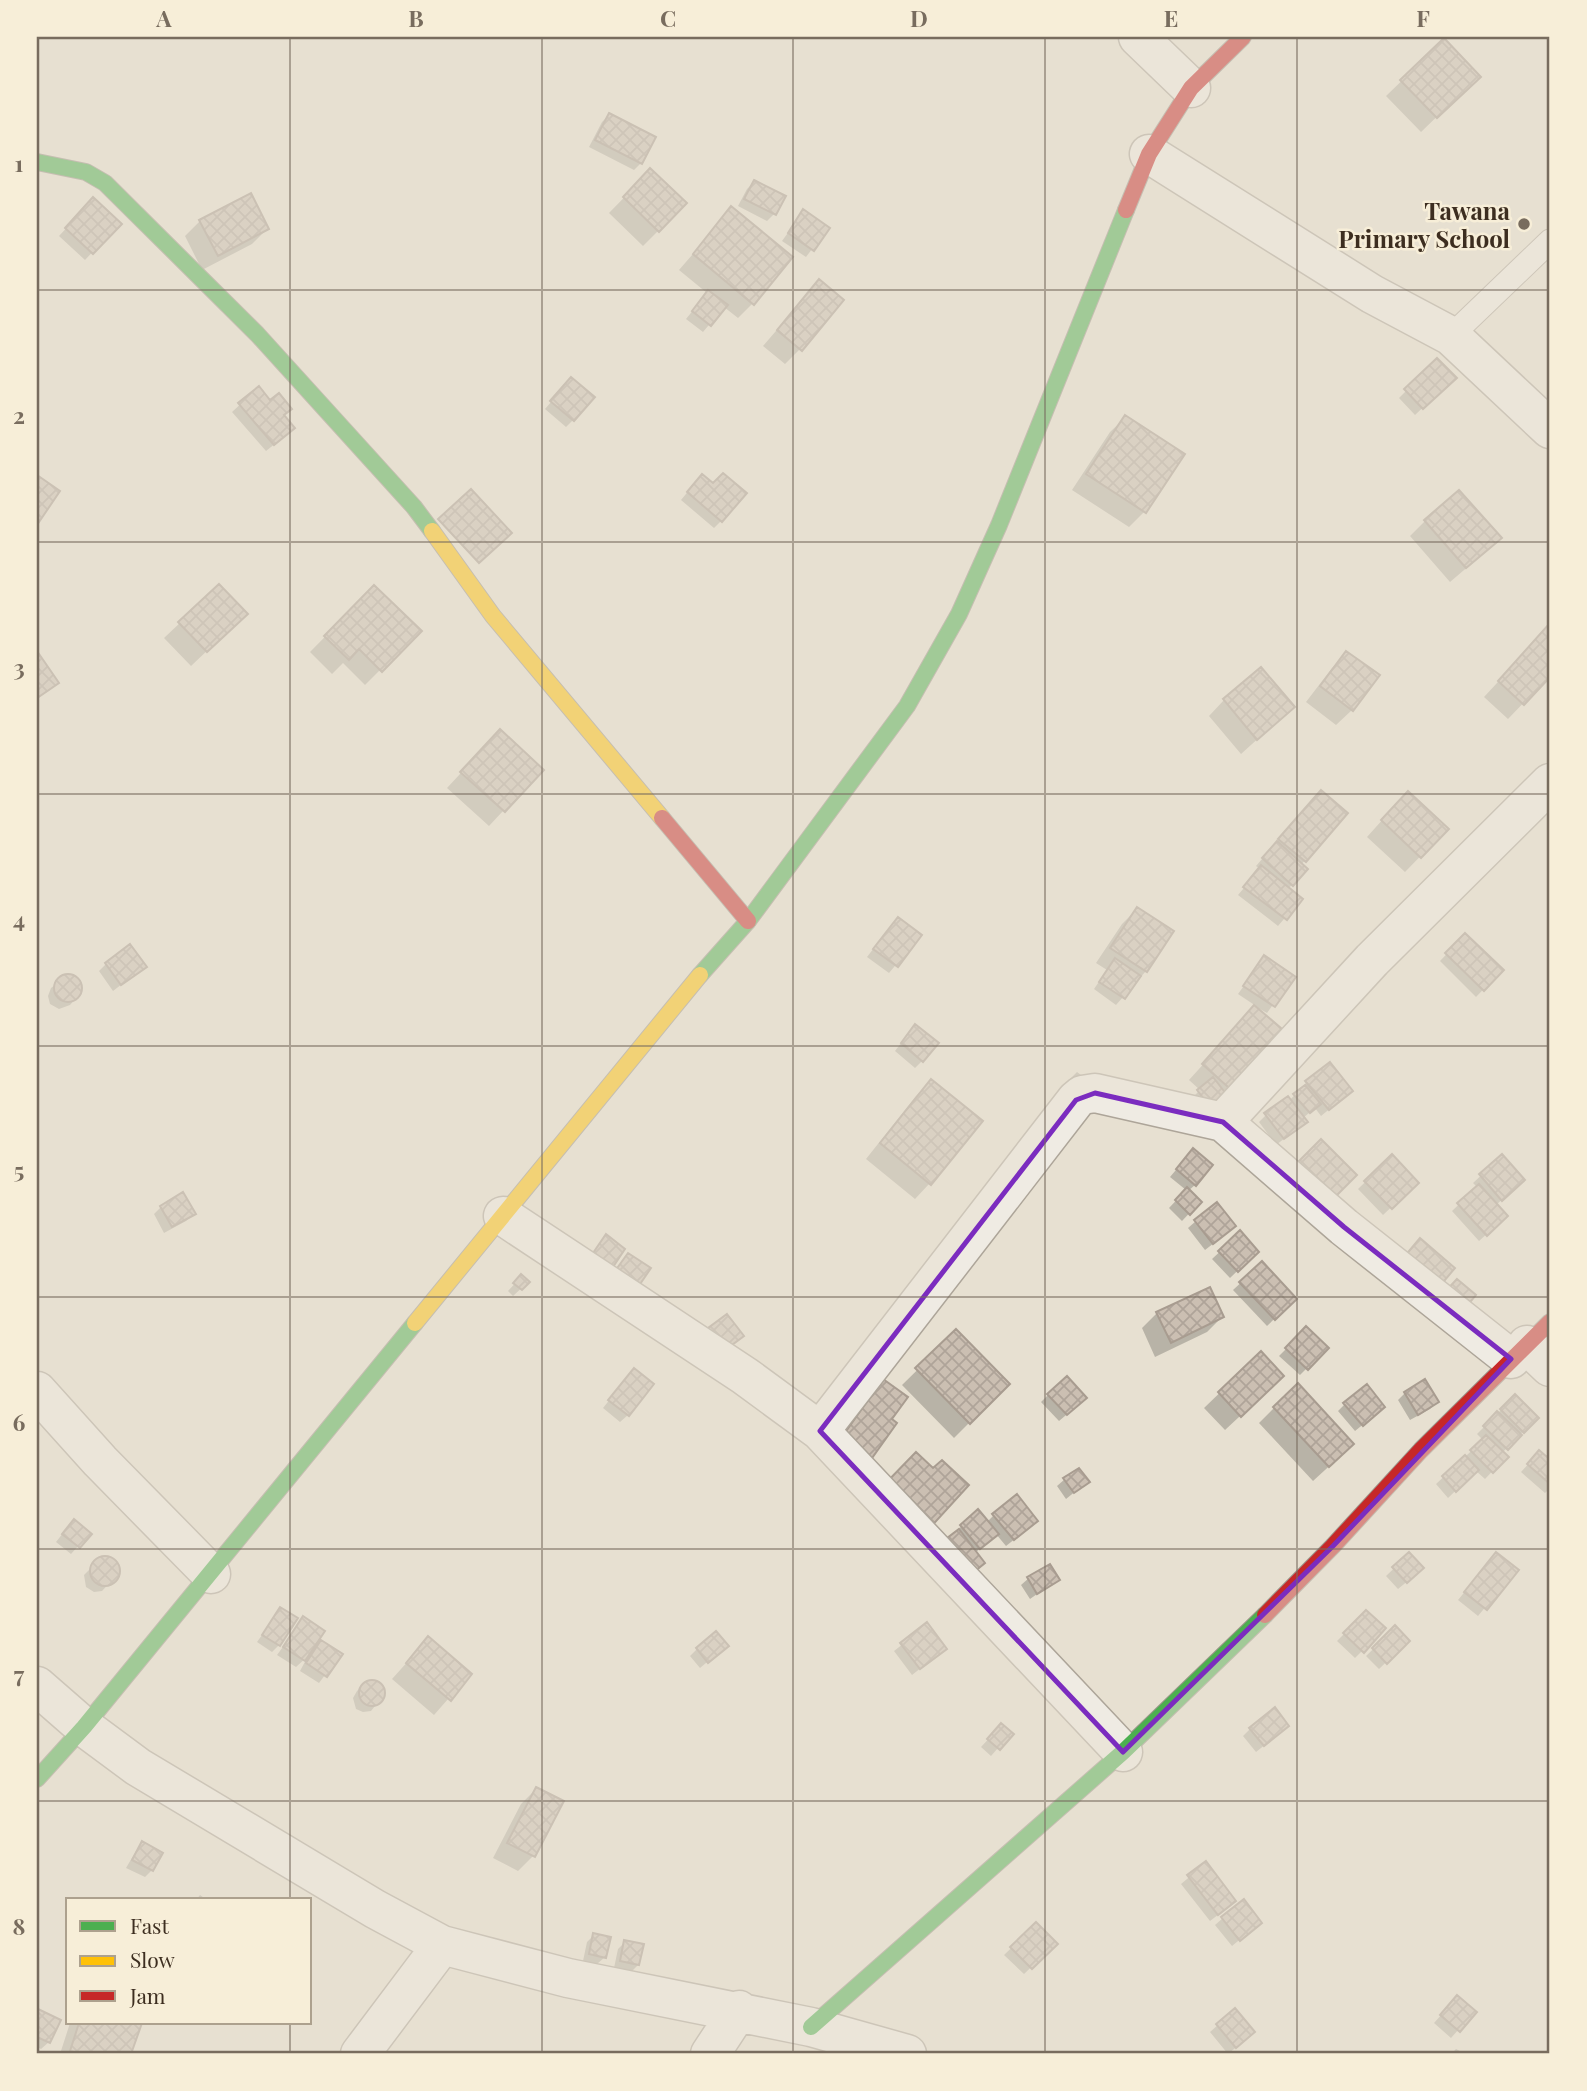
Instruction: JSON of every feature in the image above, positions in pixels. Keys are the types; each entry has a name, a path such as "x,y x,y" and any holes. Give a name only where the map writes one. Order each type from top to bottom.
{"street":[{"path":"1138,37 1191,88"},
{"path":"37,1779 85,1727 301,1460 748,921 907,706 959,614 999,525 1149,154 1191,88 1243,37"},
{"path":"1149,154 1373,294 1451,336 1550,429"},
{"path":"37,162 86,172 104,183 257,334 414,507 493,617 748,921"},
{"path":"1223,1122 1372,960 1550,783"},
{"path":"811,2027 1123,1752 1333,1546 1421,1450 1535,1348 1344,1227 1223,1122 1095,1093 1082,1095 1076,1100 820,1431"},
{"path":"503,1216 746,1376 820,1431 1123,1752"},
{"path":"37,1391 100,1461 211,1574"},
{"path":"37,1686 138,1767 375,1909 442,1945 568,1978 739,2010 907,2054"},
{"path":"360,2054 442,1945"},
{"path":"710,2054 739,2010"}],"lane":[{"path":"1451,336 1550,241"}],"highlighted area":[{"path":"1095,1093 1223,1122 1344,1227 1511,1359 1333,1546 1123,1752 820,1431 1076,1100"}],"building":[{"path":"1444,38 1481,77 1437,118 1400,80"},
{"path":"609,113 656,137 642,164 595,140"},
{"path":"650,168 687,203 659,232 623,197"},
{"path":"754,180 786,196 776,215 744,199"},
{"path":"251,193 269,229 218,256 199,220"},
{"path":"93,197 122,224 93,254 65,228"},
{"path":"731,206 793,257 754,305 693,254"},
{"path":"803,209 830,228 814,251 788,233"},
{"path":"819,279 844,300 802,351 777,330"},
{"path":"708,290 728,305 711,326 692,311"},
{"path":"1437,358 1457,378 1423,409 1404,389"},
{"path":"571,377 595,397 574,421 550,401"},
{"path":"259,386 270,400 279,393 292,409 284,415 295,428 274,445 238,403"},
{"path":"1125,415 1185,454 1146,513 1086,474"},
{"path":"723,473 747,493 722,522 687,492 702,474 713,483"},
{"path":"37,475 60,491 37,525"},
{"path":"471,489 512,533 479,563 438,519"},
{"path":"1459,490 1502,538 1466,568 1424,520"},
{"path":"219,584 248,614 207,652 178,622"},
{"path":"374,585 422,631 382,672 359,649 349,660 324,636"},
{"path":"1549,624 1550,677 1524,705 1498,681"},
{"path":"37,651 59,683 37,698"},
{"path":"1346,651 1380,675 1353,711 1320,686"},
{"path":"1261,667 1295,707 1257,740 1223,699"},
{"path":"500,729 544,770 505,812 460,772"},
{"path":"1321,790 1348,813 1306,862 1278,839"},
{"path":"1408,791 1449,829 1421,858 1381,820"},
{"path":"1277,841 1308,869 1293,886 1262,858"},
{"path":"1261,865 1303,899 1287,920 1243,887"},
{"path":"1137,907 1174,931 1147,972 1110,948"},
{"path":"898,917 922,935 898,967 873,949"},
{"path":"1465,933 1504,970 1484,991 1445,953"},
{"path":"130,944 147,967 121,985 105,963"},
{"path":"1264,955 1296,977 1275,1007 1243,986"},
{"path":"1115,958 1141,976 1125,999 1099,982"},
{"path":"68,974 78,978 82,988 78,998 68,1002 58,998 54,988 58,978"},
{"path":"1254,1005 1288,1034 1236,1094 1202,1064"},
{"path":"915,1024 939,1043 923,1062 901,1043"},
{"path":"1330,1062 1353,1091 1329,1110 1305,1081"},
{"path":"1213,1077 1227,1095 1211,1108 1197,1090"},
{"path":"931,1079 983,1121 931,1185 880,1143"},
{"path":"1305,1085 1321,1104 1310,1113 1293,1094"},
{"path":"1288,1096 1308,1122 1284,1139 1264,1113"},
{"path":"1321,1139 1357,1175 1334,1198 1297,1163"},
{"path":"1193,1148 1213,1165 1196,1186 1176,1169"},
{"path":"1392,1154 1419,1183 1392,1209 1364,1181"},
{"path":"1502,1154 1525,1180 1502,1201 1479,1174"},
{"path":"1479,1184 1508,1216 1487,1236 1457,1203"},
{"path":"1187,1187 1202,1202 1190,1215 1175,1200"},
{"path":"183,1192 196,1214 172,1227 160,1206"},
{"path":"1217,1202 1236,1226 1213,1244 1194,1220"},
{"path":"1240,1230 1259,1252 1238,1272 1218,1251"},
{"path":"606,1234 625,1249 609,1273 589,1259"},
{"path":"1420,1238 1455,1268 1434,1293 1399,1263"},
{"path":"628,1253 651,1268 634,1293 610,1278"},
{"path":"1262,1261 1297,1299 1275,1320 1239,1282"},
{"path":"521,1274 530,1282 522,1290 513,1283"},
{"path":"1457,1279 1476,1295 1462,1312 1442,1295"},
{"path":"1210,1287 1224,1317 1171,1343 1156,1312"},
{"path":"727,1314 744,1336 721,1353 704,1331"},
{"path":"1306,1326 1329,1348 1308,1370 1285,1348"},
{"path":"956,1329 1010,1384 970,1424 915,1368"},
{"path":"1261,1351 1284,1376 1241,1417 1218,1392"},
{"path":"634,1368 654,1384 629,1416 608,1400"},
{"path":"1067,1376 1087,1398 1067,1415 1047,1394"},
{"path":"883,1379 908,1397 892,1419 897,1423 872,1458 842,1437"},
{"path":"1425,1379 1439,1402 1418,1415 1404,1392"},
{"path":"1298,1383 1354,1444 1329,1467 1273,1407"},
{"path":"1367,1384 1385,1407 1363,1426 1343,1403"},
{"path":"1515,1394 1539,1418 1524,1433 1500,1409"},
{"path":"1497,1411 1522,1435 1508,1450 1483,1426"},
{"path":"1486,1435 1509,1457 1493,1473 1470,1450"},
{"path":"1539,1450 1547,1457 1550,1454 1550,1484 1527,1464"},
{"path":"916,1452 933,1468 942,1460 969,1485 927,1531 881,1488"},
{"path":"1465,1455 1479,1470 1456,1492 1442,1476"},
{"path":"1079,1468 1090,1482 1074,1493 1063,1478"},
{"path":"1017,1494 1038,1521 1014,1540 992,1514"},
{"path":"978,1509 999,1534 980,1549 960,1525"},
{"path":"74,1519 92,1534 80,1548 62,1534"},
{"path":"959,1529 985,1563 964,1580 938,1545"},
{"path":"1409,1552 1424,1568 1407,1583 1392,1567"},
{"path":"1496,1552 1519,1570 1487,1610 1464,1592"},
{"path":"105,1556 116,1560 120,1571 116,1582 105,1586 94,1582 90,1571 94,1560"},
{"path":"1050,1564 1060,1580 1037,1594 1027,1577"},
{"path":"280,1607 298,1618 280,1646 262,1635"},
{"path":"1366,1610 1386,1628 1364,1653 1343,1633"},
{"path":"303,1616 325,1631 305,1661 283,1647"},
{"path":"927,1622 947,1649 920,1669 900,1643"},
{"path":"1395,1625 1410,1641 1387,1664 1372,1648"},
{"path":"716,1631 729,1646 708,1663 696,1648"},
{"path":"428,1636 472,1674 451,1701 406,1663"},
{"path":"321,1640 343,1654 327,1677 306,1663"},
{"path":"372,1680 381,1684 385,1693 381,1702 372,1706 363,1702 359,1693 363,1684"},
{"path":"1275,1707 1289,1726 1264,1746 1249,1728"},
{"path":"1001,1723 1014,1734 1000,1750 987,1739"},
{"path":"536,1787 564,1801 535,1857 507,1843"},
{"path":"142,1841 163,1853 153,1871 132,1860"},
{"path":"1206,1861 1236,1901 1218,1915 1187,1875"},
{"path":"1244,1899 1262,1923 1240,1941 1221,1917"},
{"path":"1036,1922 1058,1944 1032,1969 1010,1947"},
{"path":"593,1933 611,1937 606,1958 589,1954"},
{"path":"624,1940 644,1944 639,1965 620,1961"},
{"path":"1457,1995 1477,2012 1460,2032 1440,2015"},
{"path":"1235,2008 1255,2032 1236,2048 1216,2024"},
{"path":"38,2009 61,2020 50,2043 37,2037"},
{"path":"79,2024 142,2024 131,2054 81,2054 70,2051"}],"traffic: fast":[{"path":"37,162 86,172 105,183 257,334 414,507 432,531"},
{"path":"700,975 748,921 907,706 959,614 999,525 1126,210"},
{"path":"37,1779 84,1727 415,1323"},
{"path":"811,2027 1123,1752 1265,1615"}],"traffic: slow":[{"path":"432,531 493,616 662,818"},
{"path":"415,1323 700,975"}],"traffic: jam":[{"path":"1126,210 1149,154 1191,88 1243,37"},
{"path":"662,818 748,921"},
{"path":"1265,1615 1421,1450 1550,1322"}],"place":[{"name":"Tawana Primary School","path":"1524,224"}]}
